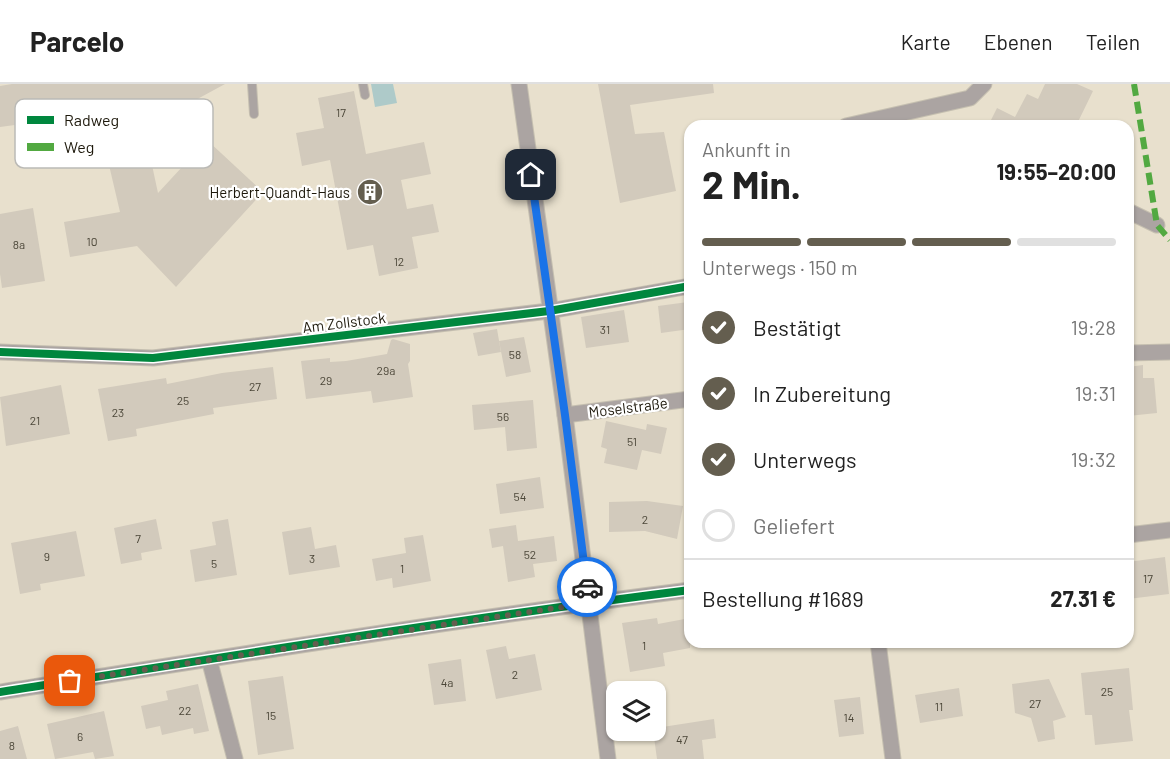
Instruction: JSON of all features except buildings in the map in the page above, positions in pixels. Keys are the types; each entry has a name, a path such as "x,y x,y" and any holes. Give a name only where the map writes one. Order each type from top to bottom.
{"street":[{"path":"519,84 565,415 608,759"},
{"path":"873,120 970,98 984,84"},
{"path":"1134,214 1157,225"},
{"name":"Am Zollstock","path":"0,352 153,358 549,311 684,287"},
{"path":"1134,354 1170,352"},
{"name":"Moselstraße","path":"565,415 684,400"},
{"path":"1134,534 1170,527"},
{"path":"0,692 209,659 684,591"},
{"path":"879,648 893,759"},
{"path":"209,659 235,759"}],"lane":[{"path":"252,84 254,114"},
{"path":"363,84 365,95"}],"water":[{"path":"371,84 393,84 397,103 375,107"}],"marked path":[{"path":"1134,84 1157,225 1170,240"}],"cycle path":[{"path":"0,352 153,358 549,311 684,287"},
{"path":"0,692 431,626 684,591"}],"way so far":[{"path":"70,681 589,603 587,587"}],"place":[{"name":"Herbert-Quandt-Haus","path":"370,192"}],"route":[{"path":"531,175 587,587"}]}
